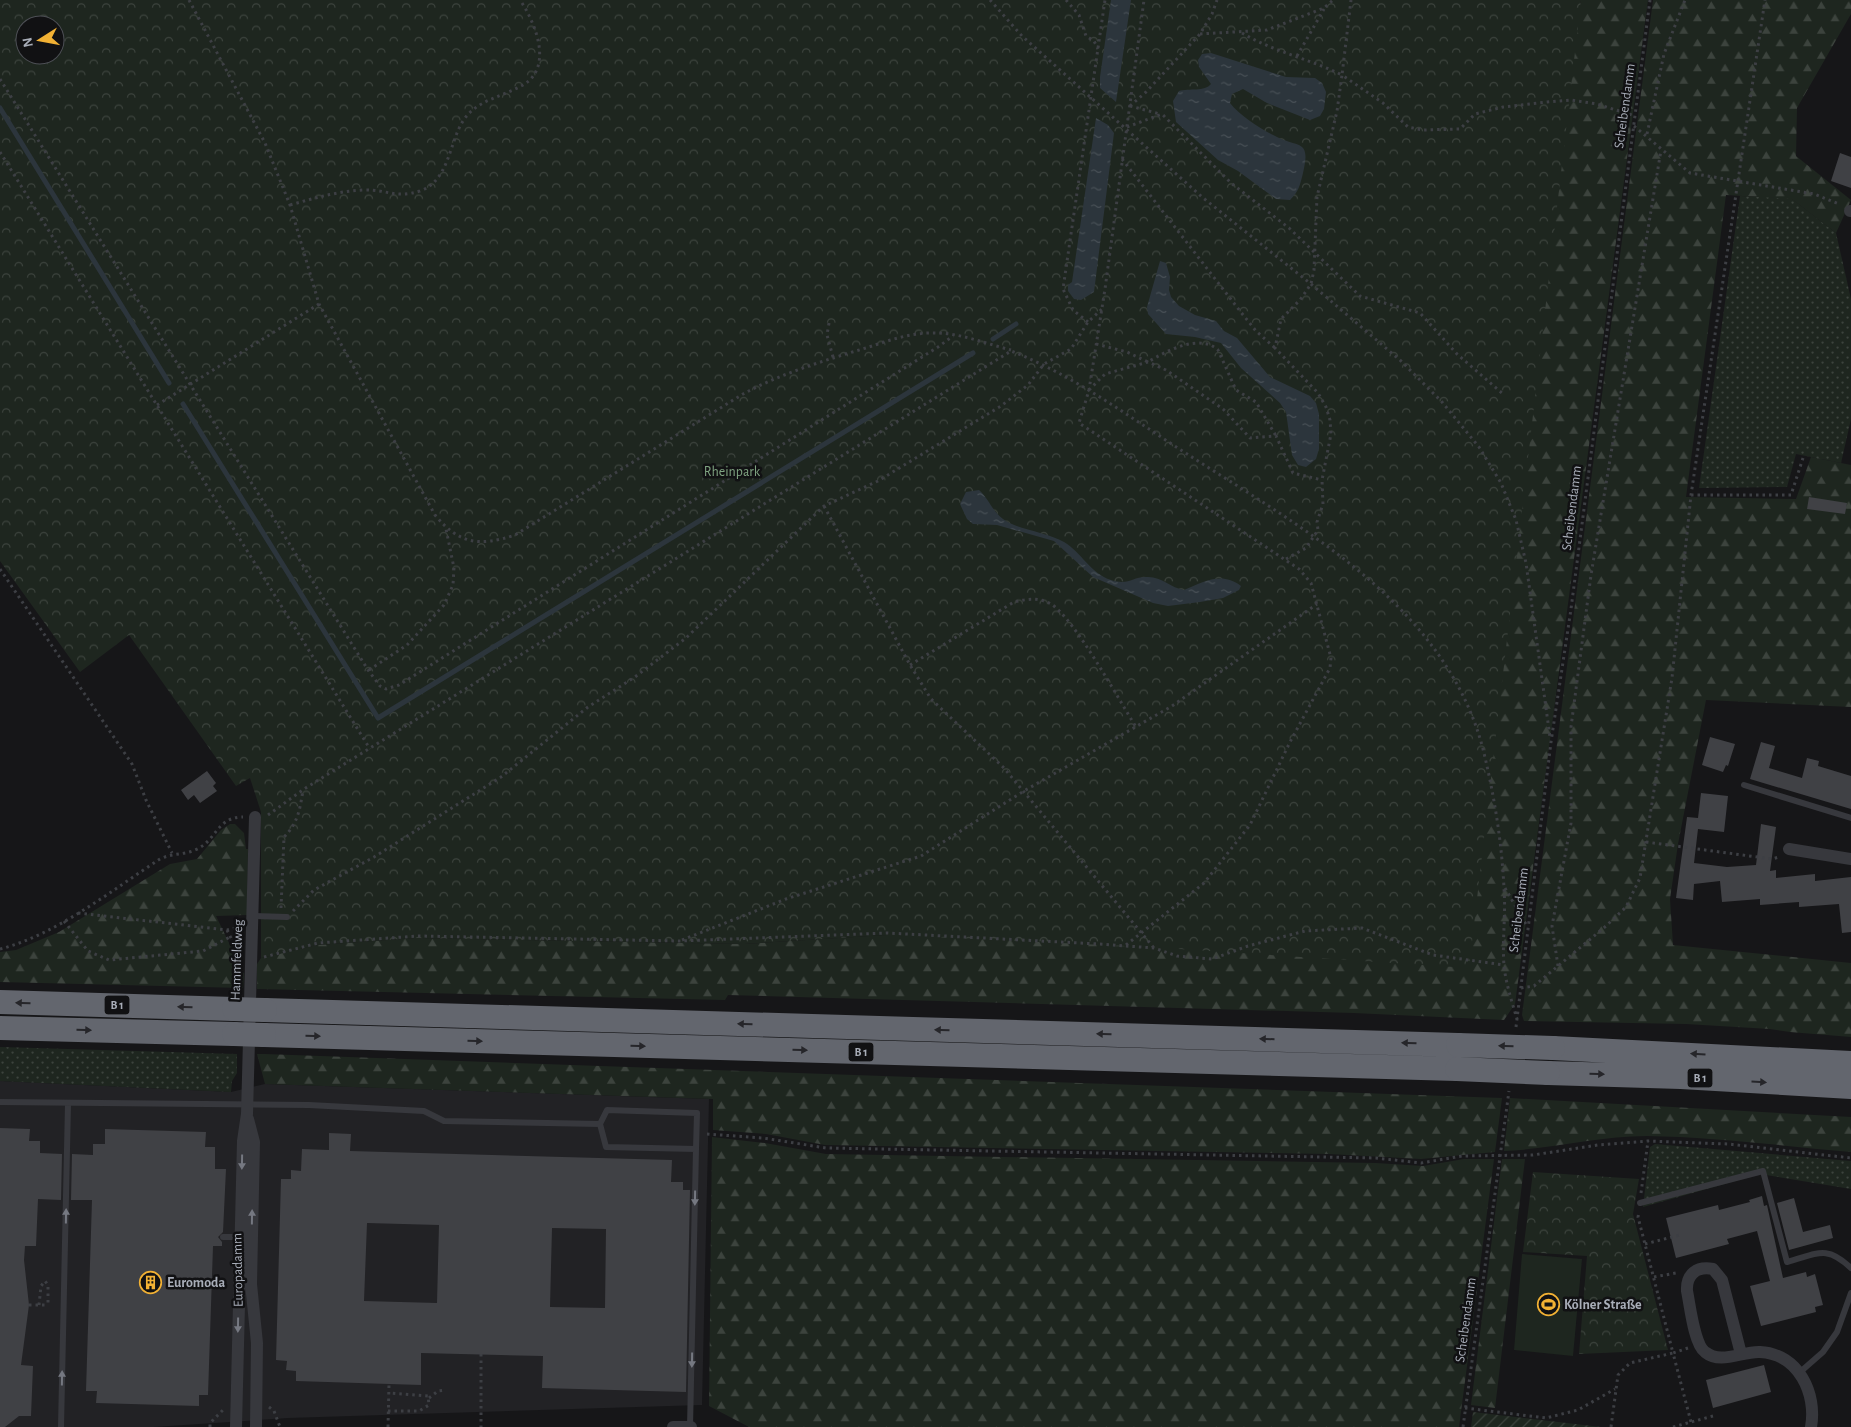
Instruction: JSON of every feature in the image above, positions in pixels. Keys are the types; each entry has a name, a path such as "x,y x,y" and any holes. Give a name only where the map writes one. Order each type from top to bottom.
{"highway":[{"name":"B 1","path":"0,1002 1553,1048 1851,1063"},
{"name":"B 1","path":"0,1028 1681,1077 1851,1087"}],"street":[{"name":"Hammfeldweg","path":"247,1109 255,817"},
{"path":"1789,849 1851,859"},
{"name":"Europadamm","path":"247,1109 243,1141 246,1237 257,1343 256,1427"},
{"name":"Europadamm","path":"236,1427 246,1237"},
{"path":"1741,1354 1722,1280 1718,1273 1713,1269 1704,1268 1692,1273 1686,1283 1686,1291 1698,1345 1705,1352 1715,1357 1761,1352 1788,1362 1799,1373 1812,1398 1813,1414 1811,1427"},
{"path":"674,1427 691,1427"}],"lane":[{"path":"1744,785 1851,818"},
{"path":"253,920 284,917"},
{"path":"0,1102 247,1109 424,1111 444,1121 600,1124"},
{"path":"61,1427 68,1104"},
{"path":"691,1427 697,1112 606,1110 600,1124 606,1147 696,1149"},
{"path":"1640,1203 1763,1172 1787,1262 1826,1251 1839,1257 1851,1268"},
{"path":"223,1237 246,1237"},
{"path":"1799,1373 1823,1352 1837,1332 1851,1293"}],"path":[{"path":"189,0 244,99 265,142 290,205 319,304 435,515 446,528 462,538 478,543 497,541 515,535 743,394 773,379 833,357 915,334 939,333 1011,350 1044,364 1089,390 1314,536 1365,576 1413,622 1453,678 1470,713 1482,748 1493,800 1504,888 1504,965 1433,955 1362,928 1305,931 1248,946 1212,960 1176,956 1154,948 887,933 680,941 418,936 318,943 252,960"},
{"path":"290,205 335,192 367,190 399,196 422,190 438,177 449,158 462,122 475,106 525,84 536,71 540,56 538,36 520,0"},
{"path":"990,0 1022,36 1127,127 1202,197 1311,284 1400,361 1442,402 1479,447 1501,483 1516,520 1526,562 1551,742"},
{"path":"1066,0 1079,16 1086,36 1094,41 1098,49"},
{"path":"1088,322 1073,310 1062,289 1105,0"},
{"path":"1126,946 1204,883 1250,825 1290,742 1330,668 1330,646 1318,604 1311,583 1299,569 1079,423 1089,390 1102,309 1144,0"},
{"path":"1130,106 1146,92 1200,34 1212,14 1217,0"},
{"path":"1297,56 1324,8 1333,0"},
{"path":"1275,348 1281,319 1300,300 1311,284 1314,270 1313,251 1317,197 1337,111 1351,0"},
{"name":"Scheibendamm","path":"1504,965 1507,987 1517,1019 1551,742 1571,609 1650,0"},
{"path":"1647,135 1664,54 1684,0"},
{"path":"1520,988 1534,986 1606,926 1626,907 1640,878 1672,678 1691,495 1736,182 1765,0"},
{"path":"1200,34 1242,33 1267,30 1324,8"},
{"path":"1242,33 1261,44 1322,65 1342,75 1383,103 1408,126 1423,130 1460,128 1475,114 1503,107 1571,100 1597,104 1635,116"},
{"path":"0,79 368,670 380,686 386,688 398,684 953,336"},
{"path":"1130,106 1162,114 1231,183 1288,228 1360,296 1420,313 1457,354 1503,394"},
{"path":"1127,127 1162,114"},
{"path":"1634,126 1690,173 1822,196 1851,211"},
{"path":"1558,966 1552,926 1571,823 1571,727 1573,708 1591,575 1661,150"},
{"path":"0,152 370,749"},
{"path":"1122,159 1256,331 1318,393 1326,407 1331,434 1322,480 1323,504 1317,522 1318,530 1306,548 1286,559"},
{"path":"157,405 319,304"},
{"path":"284,917 314,890 374,856 501,777 588,707 635,677 686,638 824,506 878,480 1001,406 1028,385 1044,364 1071,349 1088,322 1102,309"},
{"path":"829,323 827,335 833,357"},
{"path":"1089,390 1105,374 1148,362 1190,344 1206,343 1218,350 1236,390 1256,402 1276,436 1293,473 1322,480"},
{"path":"1096,344 1127,352 1166,370 1223,409 1250,438 1276,436"},
{"path":"0,948 35,937 64,921 172,853 195,850 208,842 223,823 230,818 265,817 304,789 1011,350"},
{"path":"1691,495 1792,495 1803,458"},
{"path":"824,506 910,666 931,699 1004,768 1154,948"},
{"path":"368,670 407,645 444,605 453,585 454,568 446,528"},
{"path":"0,569 132,764 146,800 172,853"},
{"path":"910,666 1014,602 1034,598 1051,604 1067,618 1136,727"},
{"path":"680,941 786,899 920,856 1024,791 1136,727 1223,671 1318,604"},
{"path":"284,917 284,837 294,828 300,812 304,789"},
{"path":"1646,842 1772,859 1779,858 1789,849"},
{"path":"1504,888 1528,926"},
{"path":"76,913 227,930 253,920"},
{"path":"64,921 88,951 110,960 203,951 230,937"},
{"name":"Scheibendamm","path":"1463,1427 1508,1098"},
{"path":"697,1133 763,1138 826,1148 1376,1158 1421,1163 1462,1156 1533,1155 1598,1145 1648,1142 1728,1144 1851,1158"},
{"path":"1648,1142 1638,1217 1691,1422"},
{"path":"1645,1244 1680,1235"},
{"path":"1654,1276 1692,1273"},
{"path":"29,1305 39,1305 46,1305 48,1285 45,1282 41,1286 39,1305"},
{"path":"1611,1427 1618,1375 1630,1363 1674,1353 1698,1345"},
{"path":"481,1354 482,1427"},
{"path":"388,1427 389,1384"},
{"path":"1465,1408 1546,1418 1562,1416 1578,1410 1616,1388"},
{"path":"428,1398 438,1391 446,1390"},
{"path":"388,1411 418,1412 429,1405 428,1398 422,1394 389,1392"},
{"path":"1673,1427 1713,1416"}],"shaded area":[{"path":"0,1081 231,1092 265,1084 709,1099 702,1405 288,1418 154,1427 0,1427"}],"green space":[{"name":"Rheinpark","path":"0,0 1581,0 1469,968 1148,947 887,935 744,944 415,938 317,945 261,958 261,812 250,778 236,786 129,635 80,672 0,561"},
{"path":"1581,0 1648,0 1515,1004 1504,1020 1354,1013 728,995 725,1000 257,989 257,964 261,958 317,945 415,938 744,944 887,935 1526,395 1542,326 1544,161 1575,33"},
{"path":"1653,0 1851,0 1851,14 1797,108 1796,156 1851,200 1836,233 1792,199 1726,195 1686,497 1796,499 1811,457 1851,465 1851,707 1706,700 1678,844 1670,899 1673,945 1851,963 1851,1037 1770,1029 1686,1024 1524,1021 1522,1015"},
{"path":"1740,196 1791,198 1836,233 1851,299 1851,419 1841,463 1796,454 1787,487 1699,488"},
{"path":"230,824 235,824 244,833 246,849 248,849 247,915 216,916 244,974 243,988 0,982 0,952 16,950 59,932 170,864 197,859 221,830"},
{"path":"0,1047 237,1054 237,1073 232,1081 231,1092 0,1081"},
{"path":"257,1054 1502,1098 1495,1152 1421,1159 1329,1154 825,1145 766,1134 713,1130 713,1099 265,1084"},
{"path":"1510,1098 1851,1117 1851,1152 1724,1140 1647,1136 1611,1138 1504,1151"},
{"path":"712,1137 765,1143 826,1154 1376,1163 1423,1166 1464,1159 1494,1159 1459,1427 749,1427 709,1406"},
{"path":"1655,1144 1851,1161 1851,1189 1760,1174 1643,1207 1650,1147"},
{"path":"1502,1159 1525,1159 1495,1408 1471,1405"},
{"name":"Kölner Straße","path":"1533,1172 1639,1179 1633,1214 1668,1350 1579,1354 1587,1256 1523,1252"},
{"name":"Kölner Straße","path":"1522,1254 1582,1259 1573,1356 1514,1350"},
{"path":"1473,1412 1601,1427 1471,1427"}],"water":[{"path":"1111,0 1131,0 1116,102 1100,88"},
{"path":"1211,53 1286,77 1315,78 1322,83 1326,92 1324,109 1320,116 1310,120 1267,103 1243,89 1232,94 1230,103 1245,118 1271,134 1301,146 1304,150 1305,162 1301,181 1297,191 1290,200 1276,199 1238,171 1218,160 1176,122 1173,101 1179,91 1201,89 1211,84 1199,67 1198,60 1202,54"},
{"path":"1096,118 1108,125 1114,133 1094,292 1081,300 1074,299 1068,291 1068,285 1072,282"},
{"path":"1160,261 1166,263 1170,277 1169,290 1171,297 1179,306 1195,315 1216,321 1224,331 1237,338 1270,377 1310,396 1316,403 1319,414 1319,449 1316,459 1306,467 1298,465 1292,455 1286,412 1280,403 1241,368 1221,343 1195,337 1166,334 1148,314 1147,307"},
{"path":"979,490 1003,519 1064,542 1098,573 1111,580 1123,582 1143,577 1153,577 1184,590 1212,579 1226,579 1241,586 1239,590 1223,598 1168,606 1153,603 1093,577 1054,541 997,525 973,524 967,519 960,504 966,492"}],"building":[{"path":"1840,153 1851,157 1851,188 1831,181"},
{"path":"1809,497 1847,503 1845,514 1807,509"},
{"path":"1710,737 1735,744 1728,766 1726,765 1723,772 1702,765"},
{"path":"1761,742 1775,746 1769,768 1802,778 1807,758 1819,761 1818,766 1851,776 1851,809 1750,779"},
{"path":"207,771 216,783 213,786 217,791 200,803 194,795 188,800 181,790"},
{"path":"1701,793 1728,796 1724,832 1698,829 1694,863 1727,867 1756,865 1761,824 1776,827 1770,871 1776,870 1776,878 1815,874 1815,881 1851,877 1851,932 1842,933 1839,904 1799,907 1799,902 1760,905 1760,899 1722,902 1720,881 1694,884 1693,900 1676,898 1687,817 1698,818"},
{"path":"0,1128 30,1129 29,1141 40,1141 40,1153 62,1154 61,1200 38,1199 36,1246 25,1246 24,1260 29,1305 21,1365 33,1366 31,1416 19,1416 5,1427 0,1427"},
{"name":"Euromoda","path":"105,1129 206,1132 205,1147 215,1147 215,1169 226,1169 223,1232 218,1237 222,1242 222,1246 213,1246 208,1395 199,1395 199,1406 96,1403 97,1391 86,1391 92,1200 71,1200 72,1154 93,1155 93,1144 105,1144"},
{"path":"329,1133 351,1134 350,1151 672,1160 671,1182 683,1182 683,1190 690,1190 686,1392 542,1388 543,1356 421,1353 421,1385 296,1381 296,1371 286,1370 287,1361 276,1360 281,1179 291,1179 291,1170 301,1171 302,1149 329,1150","holes":["367,1223 439,1225 437,1303 364,1301","552,1228 606,1229 605,1308 550,1307"]},
{"path":"1762,1196 1764,1206 1767,1205 1783,1278 1806,1272 1807,1277 1815,1274 1823,1305 1815,1307 1816,1312 1761,1326 1750,1286 1770,1281 1757,1231 1727,1239 1729,1244 1676,1258 1666,1218 1718,1205 1719,1210 1750,1202 1749,1200"},
{"path":"1794,1198 1803,1232 1830,1225 1833,1238 1789,1250 1777,1203"},
{"path":"1764,1365 1771,1392 1713,1408 1706,1380"}],"waterway":[{"path":"0,108 169,383"},
{"path":"993,339 1016,324"},
{"path":"183,404 378,718 973,353"}],"place":[{"name":"Euromoda","path":"151,1283"},
{"name":"Kölner Straße","path":"1548,1305"}]}
